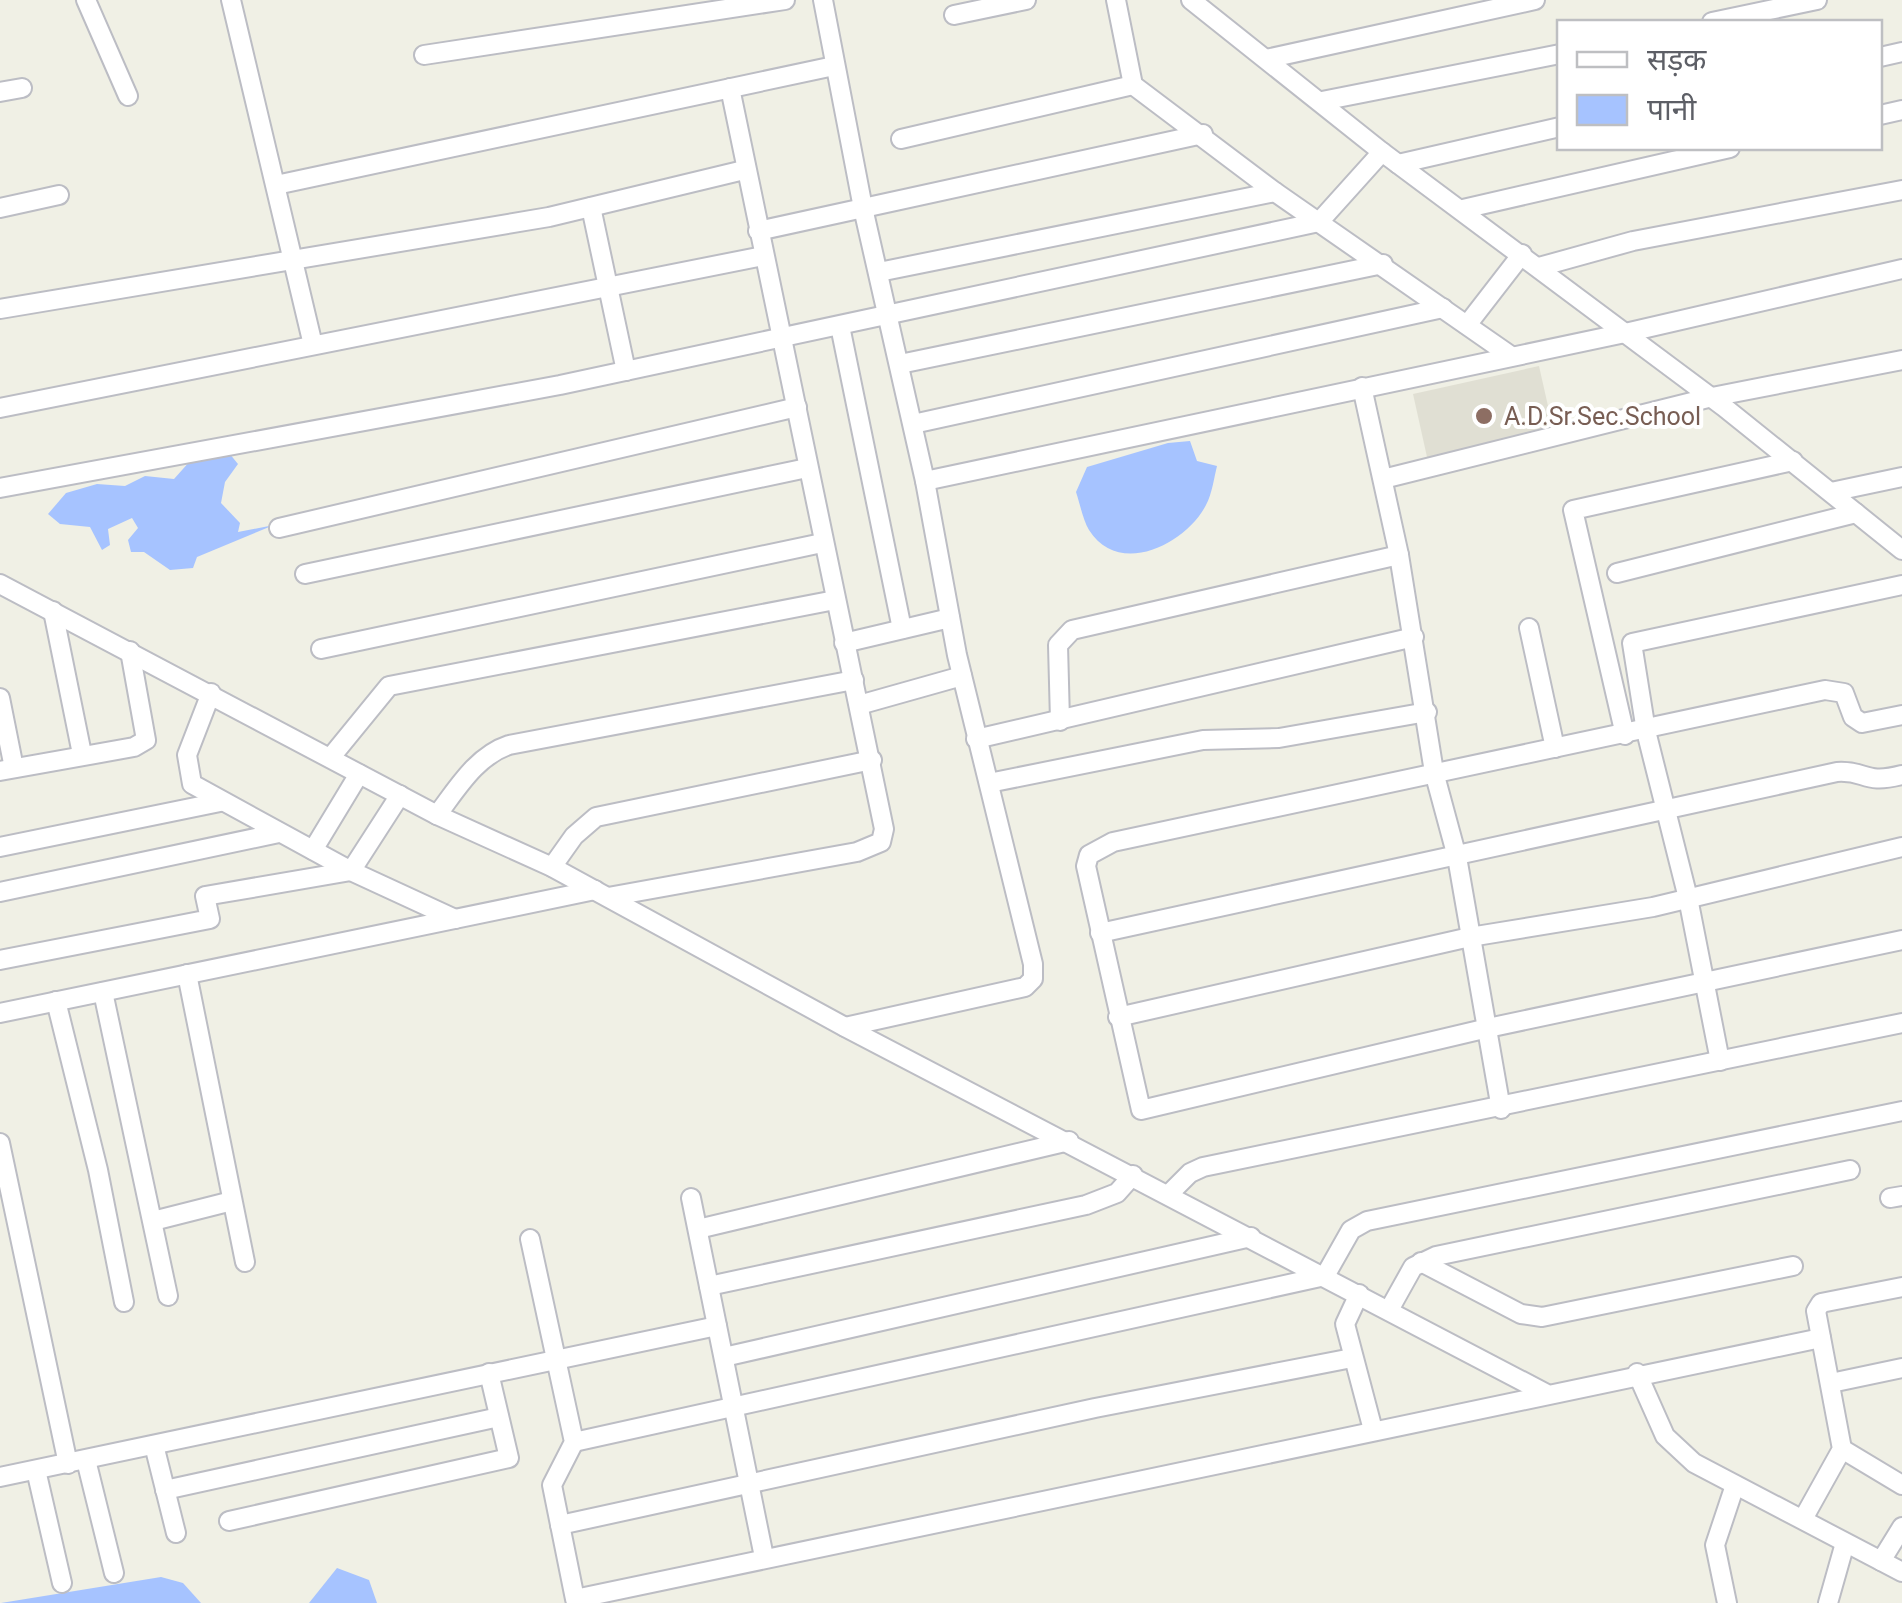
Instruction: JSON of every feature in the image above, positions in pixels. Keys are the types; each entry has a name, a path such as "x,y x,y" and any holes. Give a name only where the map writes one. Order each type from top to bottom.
{"street":[{"path":"86,0 128,96"},
{"path":"231,0 313,344"},
{"path":"424,54 697,6 785,0"},
{"path":"823,0 962,676 1030,939 1033,980 1025,986 845,1027"},
{"path":"954,16 1026,0"},
{"path":"1116,0 1133,85 1275,192 1510,356"},
{"path":"1191,0 1382,152 1463,208 1712,397 1902,550"},
{"path":"1266,59 1502,3 1535,0"},
{"path":"1722,20 1817,0"},
{"path":"1322,101 1557,55"},
{"path":"276,185 834,66"},
{"path":"901,139 1133,85"},
{"path":"0,92 22,88"},
{"path":"0,1013 456,919 871,849 882,842 884,830 872,760 822,543 730,88"},
{"path":"1398,164 1557,128"},
{"path":"758,231 1203,134"},
{"path":"1463,208 1721,150"},
{"path":"0,488 626,371 1319,222 1382,152"},
{"path":"0,309 591,207 744,170"},
{"path":"1539,267 1634,241 1902,190"},
{"path":"879,272 1275,192"},
{"path":"0,208 59,196"},
{"path":"591,207 626,371"},
{"path":"1466,325 1522,254"},
{"path":"0,408 763,256"},
{"path":"900,364 1383,264"},
{"path":"925,482 1625,333 1902,268"},
{"path":"913,424 1443,308"},
{"path":"840,326 902,630"},
{"path":"1383,480 1712,397 1902,360"},
{"path":"1362,387 1399,555 1434,772 1457,856 1501,1109"},
{"path":"279,528 797,407"},
{"path":"1625,735 1573,510 1793,461"},
{"path":"305,574 807,468"},
{"path":"1831,492 1902,477"},
{"path":"1617,573 1856,513"},
{"path":"321,649 822,543"},
{"path":"1060,721 1058,645 1072,630 1399,555"},
{"path":"0,584 211,692 437,815 552,867 845,1027 1069,1140 1546,1393"},
{"path":"1720,1061 1688,898 1646,731 1632,642 1902,585"},
{"path":"332,757 389,686 835,600"},
{"path":"52,611 82,754"},
{"path":"844,644 950,618"},
{"path":"1529,628 1555,748"},
{"path":"976,739 1414,637"},
{"path":"0,698 7,770 134,747 146,740 130,651"},
{"path":"859,705 962,676"},
{"path":"437,815 494,750 854,680"},
{"path":"1902,715 1868,723 1856,721 1844,694 1834,690 1434,772 1099,849 1089,855 1086,866 1142,1110 1488,1028 1902,940"},
{"path":"211,692 186,755 186,771 192,784 351,871 456,919"},
{"path":"988,783 1203,740 1279,738 1426,712"},
{"path":"552,867 574,836 596,818 872,760"},
{"path":"1100,933 1837,772 1853,772 1871,782 1902,775"},
{"path":"313,850 359,774"},
{"path":"0,960 210,920 205,896 351,871 400,795"},
{"path":"0,847 220,802"},
{"path":"0,892 279,834"},
{"path":"1118,1017 1470,937 1688,898 1902,847"},
{"path":"186,974 245,1262"},
{"path":"103,992 168,1296"},
{"path":"56,1001 98,1170 124,1302"},
{"path":"1170,1194 1190,1172 1203,1167 1501,1109 1902,1023"},
{"path":"574,1442 1325,1276 1351,1230 1367,1221 1902,1111"},
{"path":"698,1229 1069,1140"},
{"path":"0,1144 77,1462 114,1573"},
{"path":"1388,1310 1413,1267 1421,1262 1850,1170"},
{"path":"709,1286 1086,1205 1116,1193 1133,1175"},
{"path":"691,1198 764,1556"},
{"path":"153,1221 232,1202"},
{"path":"724,1357 1251,1237"},
{"path":"530,1239 574,1442 552,1485 576,1599"},
{"path":"1421,1262 1521,1314 1542,1317 1793,1266"},
{"path":"1803,1519 1842,1449 1816,1316 1822,1303 1902,1288"},
{"path":"1359,1294 1346,1318 1352,1358 1372,1430"},
{"path":"0,1477 717,1326"},
{"path":"556,1603 1637,1373 1821,1338"},
{"path":"560,1525 1352,1358"},
{"path":"1831,1383 1902,1368"},
{"path":"229,1522 508,1458 488,1373"},
{"path":"1637,1373 1665,1436 1694,1463 1902,1572"},
{"path":"165,1490 499,1417"},
{"path":"154,1446 176,1532"},
{"path":"1842,1449 1902,1484"},
{"path":"36,1470 62,1583"},
{"path":"1727,1603 1715,1544 1735,1485"},
{"path":"1881,1561 1902,1527"},
{"path":"1828,1603 1845,1543"}],"shaded area":[{"name":"A.D.Sr.Sec.School","path":"1539,366 1555,437 1429,466 1413,394"}],"water":[{"path":"1190,441 1197,461 1217,466 1208,501 1196,519 1184,532 1151,550 1117,552 1102,544 1087,526 1076,492 1087,467 1168,443"},
{"path":"229,453 238,464 225,482 221,503 240,523 238,532 274,525 197,557 193,568 170,570 144,552 131,552 128,540 138,528 132,518 108,529 110,545 102,550 90,527 60,524 48,514 66,493 97,484 125,486 145,476 174,479 191,460"},
{"path":"337,1568 369,1580 377,1603 309,1603"},
{"path":"161,1577 183,1583 201,1603 1,1603"}],"place":[{"name":"A.D.Sr.Sec.School","path":"1484,416"}]}
